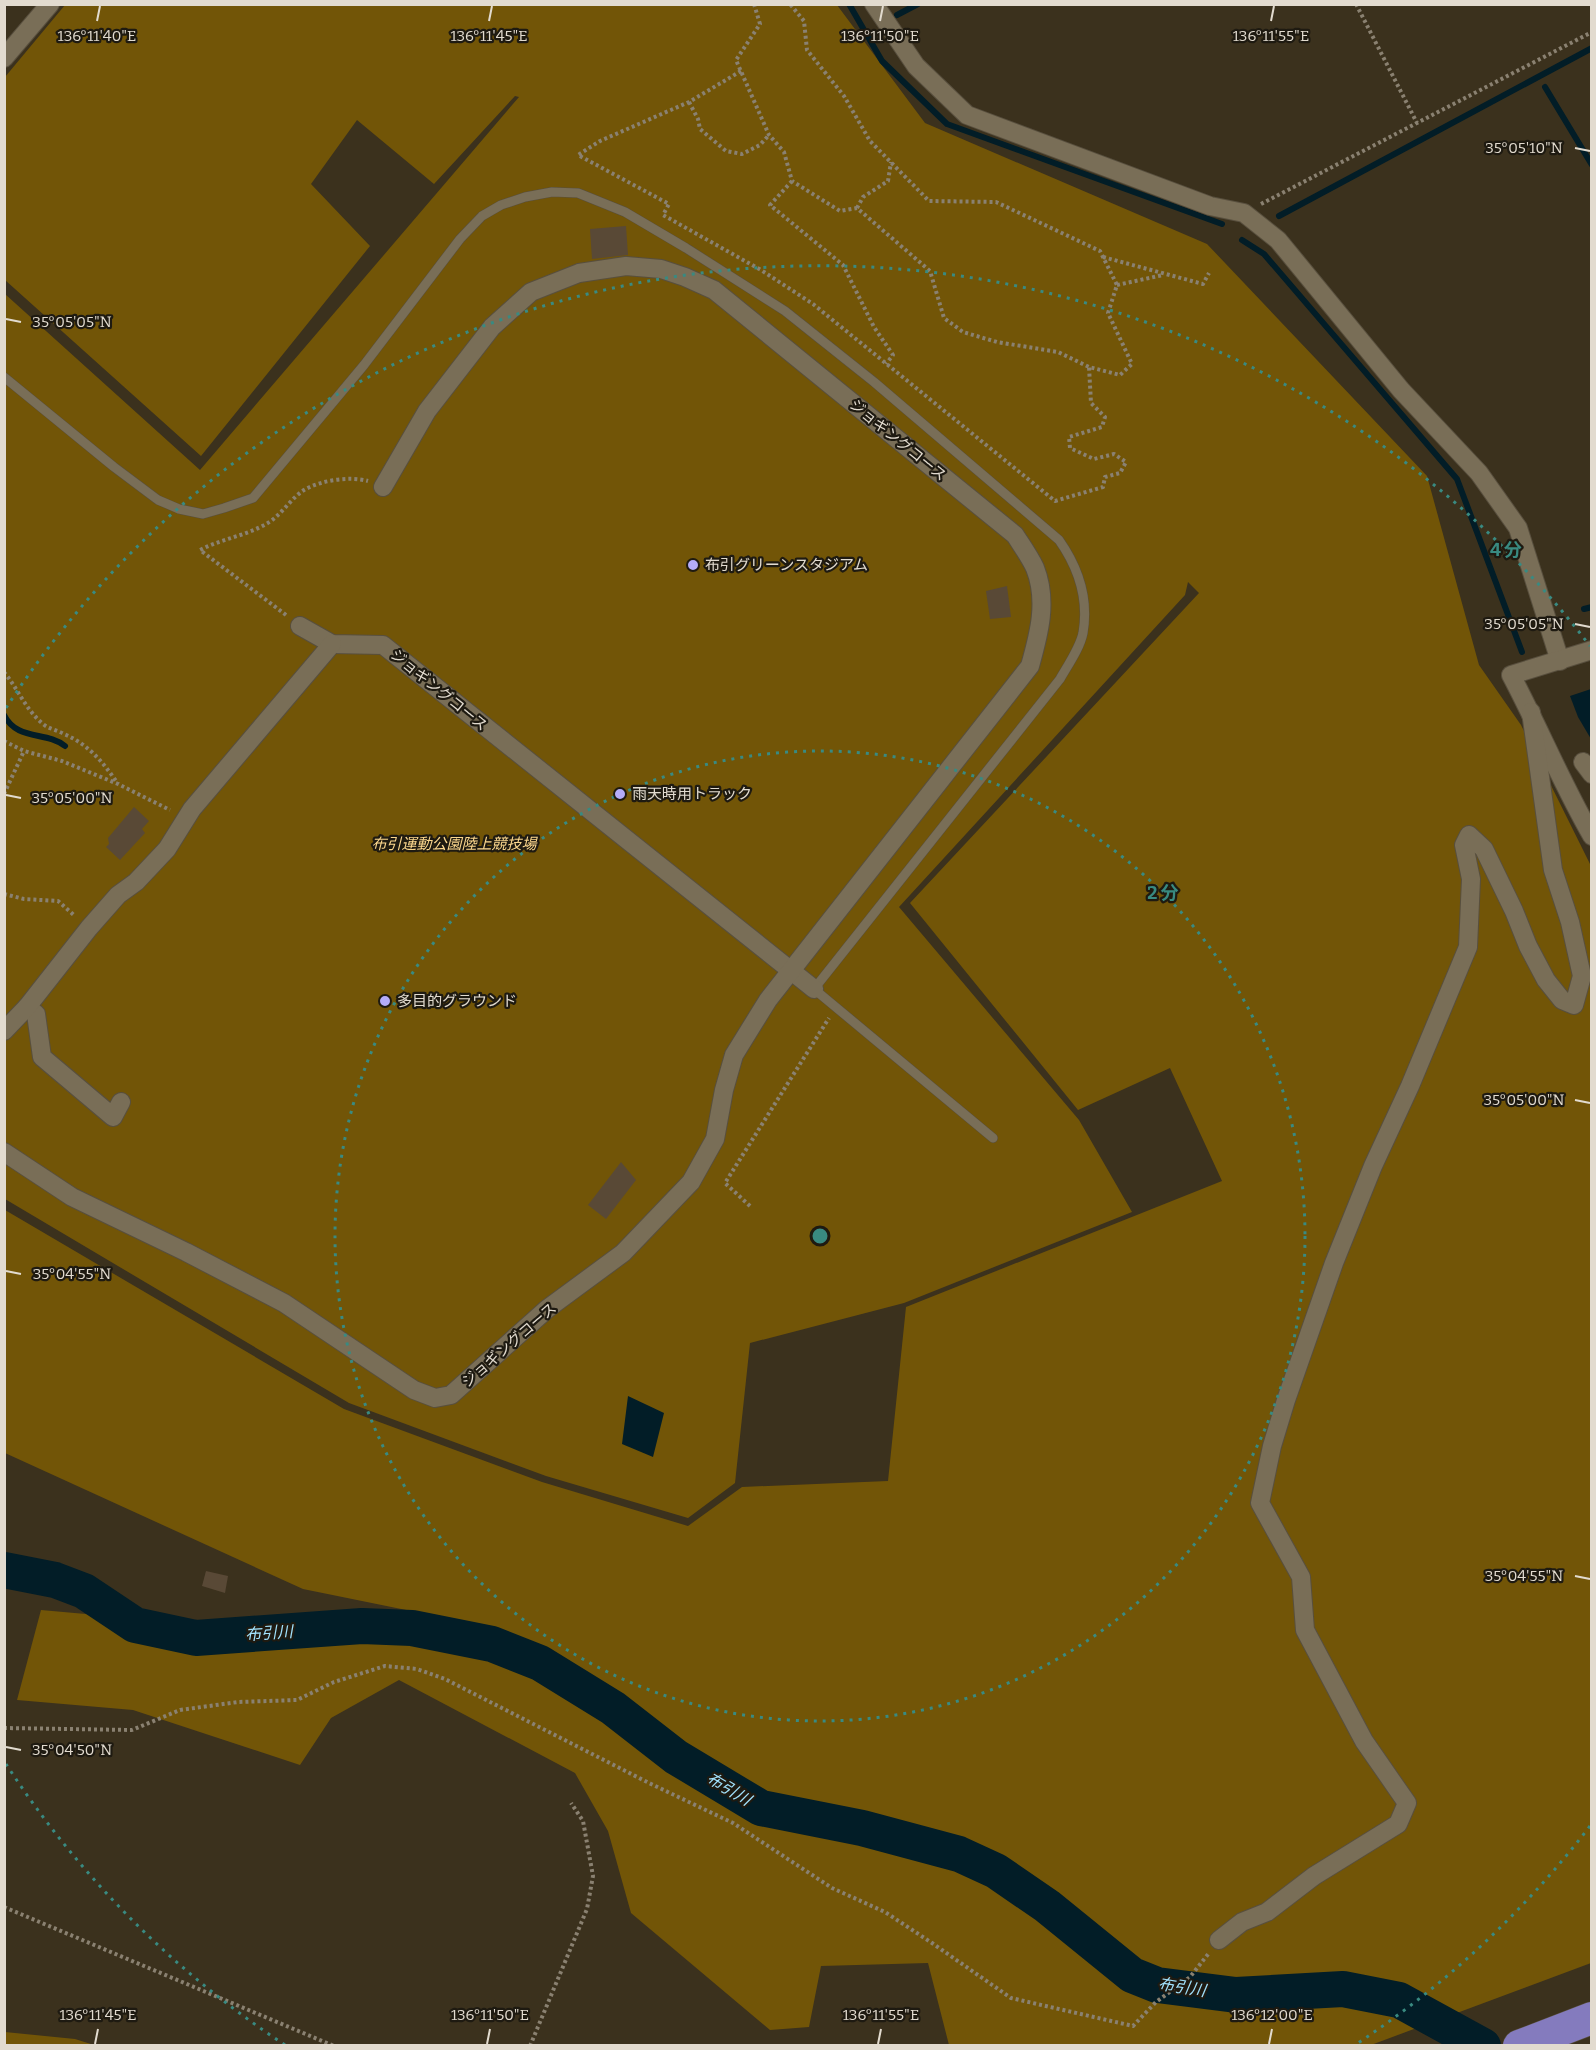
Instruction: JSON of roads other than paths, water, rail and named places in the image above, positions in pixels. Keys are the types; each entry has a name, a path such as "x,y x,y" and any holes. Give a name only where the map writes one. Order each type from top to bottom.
{"highway":[{"path":"1526,2043 1592,2018"}],"street":[{"path":"4,58 50,4"},
{"path":"874,4 916,66 967,115 1210,206 1244,213 1278,240 1401,390 1479,472 1518,528 1560,661"},
{"name":"ジョギングコース","path":"4,1152 72,1197 284,1303 414,1390 435,1398 451,1395 547,1309 623,1253 691,1182 715,1139 724,1090 734,1055 768,1000 1030,666 1038,634 1042,598 1035,567 1015,535 714,290 661,269 626,266 579,273 531,292 492,327 427,411 383,487"},
{"path":"4,1031 27,1007 118,895 136,882 167,849 192,809 332,644 300,626"},
{"name":"ジョギングコース","path":"332,644 383,645 814,989"},
{"path":"1592,650 1511,675 1531,712 1557,771 1592,836"},
{"path":"1546,678 1592,663"},
{"path":"1219,1940 1242,1922 1267,1912 1314,1876 1398,1824 1407,1803 1364,1742 1305,1630 1301,1577 1260,1503 1272,1446 1283,1409 1334,1263 1373,1166 1410,1086 1468,947 1470,879 1464,845 1469,835 1484,849 1546,980 1562,1000 1574,1005 1582,976 1570,922 1552,870 1531,712"},
{"path":"27,1007 36,1014 42,1057 113,1117 121,1102"}],"lane":[{"path":"4,377 158,500 203,514 253,498 364,364 460,239 482,216 501,205 525,197 552,192 578,193 603,202 625,212 686,248 785,310 874,382 1059,540 1075,565 1084,600 1083,634 1060,679 814,989 993,1138"}],"water":[{"path":"1592,689 1591,739 1578,717 1570,696"},
{"path":"628,1396 664,1413 653,1457 622,1444"}],"waterway":[{"path":"849,4 882,61 947,124 1222,224"},
{"path":"897,15 918,4"},
{"path":"1279,216 1592,48"},
{"path":"1545,87 1592,165"},
{"path":"1242,240 1264,254 1457,479 1522,652"},
{"path":"1584,609 1592,607"},
{"path":"4,715 16,729 49,738 65,746"},
{"name":"布引川","path":"4,1570 55,1580 84,1591 135,1625 196,1638 362,1626 412,1628 492,1644 540,1663 613,1708 676,1757 761,1808 862,1828 959,1854 996,1871 1047,1906 1132,1975 1157,1985 1236,1995 1343,1989 1399,2000 1483,2046"}],"place":[{"name":"布引グリーンスタジアム","path":"693,565"},
{"name":"雨天時用トラック","path":"620,794"},
{"name":"多目的グラウンド","path":"385,1001"}],"park label":[{"name":"布引運動公園陸上競技場","path":"454,844"}]}
